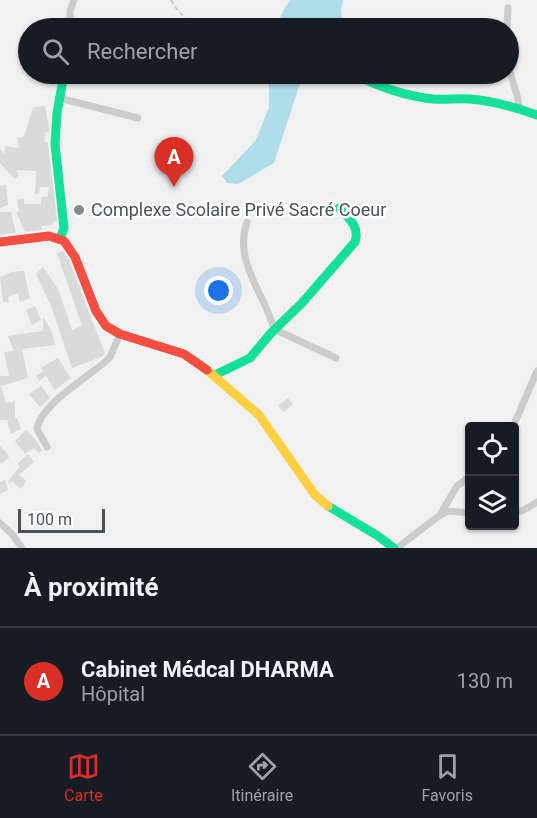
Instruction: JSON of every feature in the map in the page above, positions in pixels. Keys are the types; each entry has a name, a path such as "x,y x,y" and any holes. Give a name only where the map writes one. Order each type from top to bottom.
{"street":[{"path":"70,18 74,0"},
{"path":"508,8 508,18"},
{"path":"60,239 64,228 56,144 62,84"},
{"path":"376,84 412,95 447,100 469,99 501,103 537,115"},
{"path":"514,84 519,108"},
{"path":"59,98 138,118"},
{"path":"215,375 250,358 355,242 358,236 356,226 339,208"},
{"path":"247,222 245,229 246,261 250,276 267,304 274,329 336,358"},
{"path":"0,242 49,236 60,239 70,248 75,257 100,319 112,331 184,354 215,375 259,415 315,495 331,509 396,548 440,515 448,511 465,513"},
{"path":"47,447 37,429 41,417 110,357 120,334"},
{"path":"515,422 537,371"},
{"path":"440,515 457,486 465,480"},
{"path":"519,511 537,502"},
{"path":"0,523 22,548"}],"path":[{"path":"171,0 186,18"}],"water":[{"path":"290,0 343,0 342,18 280,18"},
{"path":"269,84 300,84 274,163 238,184 227,183 222,176 256,140 269,107"}],"building":[{"path":"45,106 49,132 46,132 44,141 48,143 57,221 52,225 42,226 42,230 25,232 16,212 19,212 17,200 24,198 24,204 41,204 41,197 48,196 49,187 40,187 39,193 35,194 36,171 16,170 19,175 15,179 0,163 0,149 4,154 6,146 19,148 17,138 24,137 33,107"},
{"path":"6,185 8,205 0,208 0,186"},
{"path":"0,212 11,212 16,233 0,235"},
{"path":"63,251 69,260 105,354 72,368 51,306 36,274 43,267 58,289 72,330 82,326 57,253"},
{"path":"24,271 30,298 20,302 18,293 8,297 9,302 3,302 0,277 12,272"},
{"path":"35,306 41,320 32,325 26,310"},
{"path":"43,317 51,330 55,345 22,349 28,378 1,386 6,403 15,401 15,419 17,418 21,429 11,434 7,420 0,420 0,376 9,376 4,352 14,351 8,336 43,331"},
{"path":"58,358 71,378 55,390 46,376 39,381 36,376 43,371 41,368"},
{"path":"41,386 50,398 40,407 29,394"},
{"path":"288,398 293,404 284,412 278,406"},
{"path":"26,430 37,441 42,450 39,453 34,448 25,454 15,441"},
{"path":"0,446 9,457 2,464 0,462"},
{"path":"28,454 34,462 19,475 26,481 21,489 12,481 8,482 19,467 18,463"},
{"path":"5,480 8,490 0,494 0,482"}],"traffic: fast":[{"path":"60,239 64,228 55,144 62,84"},
{"path":"376,84 412,96 487,101 537,115"},
{"path":"215,375 250,358 355,242 355,227 339,208"},
{"path":"328,506 394,548"}],"traffic: slow":[{"path":"207,370 259,415 315,495 328,506"}],"traffic: jam":[{"path":"0,242 49,236 64,241 75,257 96,311 106,326 120,334 184,354 207,370"}],"place":[{"name":"Cabinet Médcal DHARMA","path":"174,187"},
{"name":"Complexe Scolaire Privé Sacré Coeur","path":"79,210"}]}
